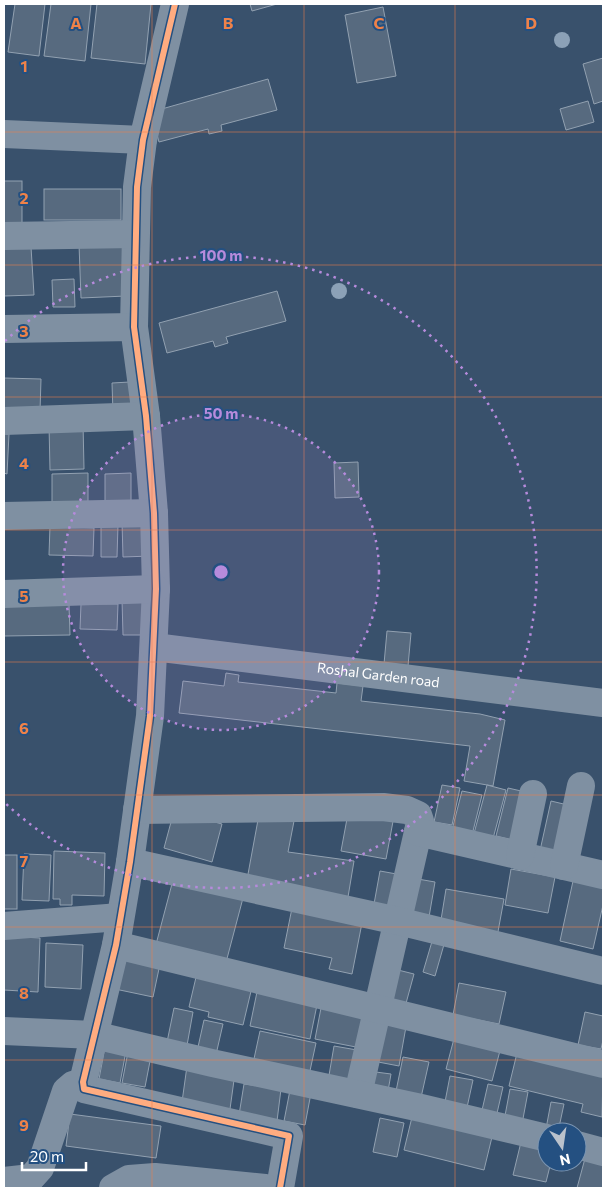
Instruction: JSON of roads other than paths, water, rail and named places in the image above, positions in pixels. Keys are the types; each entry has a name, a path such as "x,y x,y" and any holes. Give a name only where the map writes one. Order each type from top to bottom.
{"street":[{"path":"175,4 143,140 137,187 135,234 134,327 146,416 154,513 156,589 150,716 130,862 116,945 83,1082 84,1089 289,1136 280,1188"},
{"path":"4,134 143,140"},
{"path":"4,236 135,234"},
{"path":"4,329 134,327"},
{"path":"4,421 146,416"},
{"path":"4,516 154,513"},
{"path":"4,594 156,589"},
{"name":"Roshal Garden road","path":"154,648 603,703"},
{"path":"564,866 581,786"},
{"path":"520,856 533,794"},
{"path":"137,810 383,807 407,810 418,815 420,821 418,832 358,1094"},
{"path":"418,832 603,875"},
{"path":"130,862 398,921 603,971"},
{"path":"4,926 120,917"},
{"path":"116,945 603,1064"},
{"path":"4,1031 94,1035 537,1136"},
{"path":"4,1181 31,1178 40,1168 66,1091 73,1085 83,1082"},
{"path":"113,1188 129,1179 155,1177 266,1188"}]}
